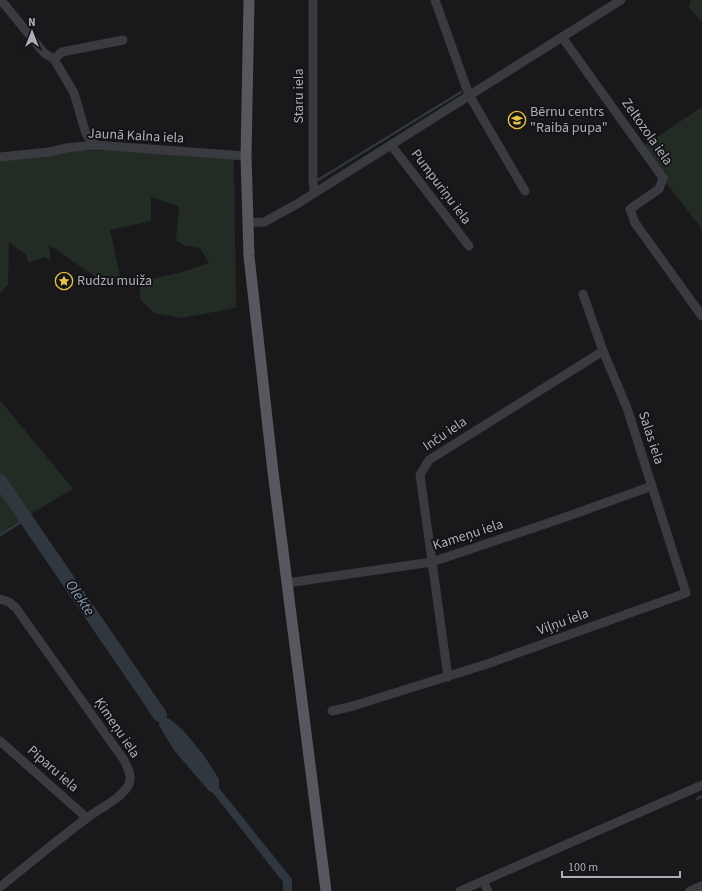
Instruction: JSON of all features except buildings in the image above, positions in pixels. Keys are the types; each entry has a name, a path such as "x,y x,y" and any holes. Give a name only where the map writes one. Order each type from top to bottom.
{"main road":[{"path":"249,0 246,156 248,223 254,307 326,891"}],"street":[{"path":"1,0 44,53 54,59 74,93 86,134 95,145"},
{"name":"Staru iela","path":"313,0 313,183 315,193"},
{"path":"435,0 469,96 525,190"},
{"path":"248,223 264,222 315,193 621,0"},
{"name":"Zeltozola iela","path":"562,37 663,178 659,188 630,209 635,223 702,316"},
{"path":"54,59 62,52 123,40"},
{"name":"Jaunā Kalna iela","path":"0,157 95,145 246,156"},
{"name":"Pumpuriņu iela","path":"391,145 469,246"},
{"name":"Salas iela","path":"584,294 603,351 627,408 686,593"},
{"name":"Inču iela","path":"448,676 420,475 429,460 603,351"},
{"name":"Kameņu iela","path":"287,583 432,562 652,486"},
{"name":"Viļņu iela","path":"332,711 448,676 686,593"},
{"name":"Ķimeņu iela","path":"0,887 87,818 111,802 129,785 129,769 124,760 16,608 9,602 1,599"},
{"name":"Piparu iela","path":"0,741 87,818"},
{"path":"460,891 702,785"},
{"path":"483,881 488,891"},
{"path":"690,891 702,886"}],"shaded area":[{"path":"691,0 702,0 702,22 689,7"},
{"path":"702,107 702,229 667,184 663,173 645,145"},
{"path":"115,150 234,159 236,308 181,318 154,313 140,299 140,280 175,274 209,263 200,248 185,246 176,240 179,206 151,197 151,221 110,230 121,281 99,279 49,245 51,260 44,257 29,263 26,255 9,242 8,284 0,293 0,161 68,151"},
{"path":"0,400 73,489 27,516 0,477"},
{"path":"0,488 24,518 0,534"},
{"path":"160,715 171,720 182,729 203,754 219,779 219,788 292,879 292,891 283,891 283,882 213,793 209,791 173,749 159,725"}],"waterway":[{"path":"318,180 461,92"},
{"name":"Olekte","path":"0,481 160,715"},
{"path":"0,535 26,519"},
{"path":"697,799 702,796"}],"place":[{"name":"Bērnu centrs \"Raibā pupa\"","path":"517,120"},
{"name":"Rudzu muiža","path":"64,281"}]}
